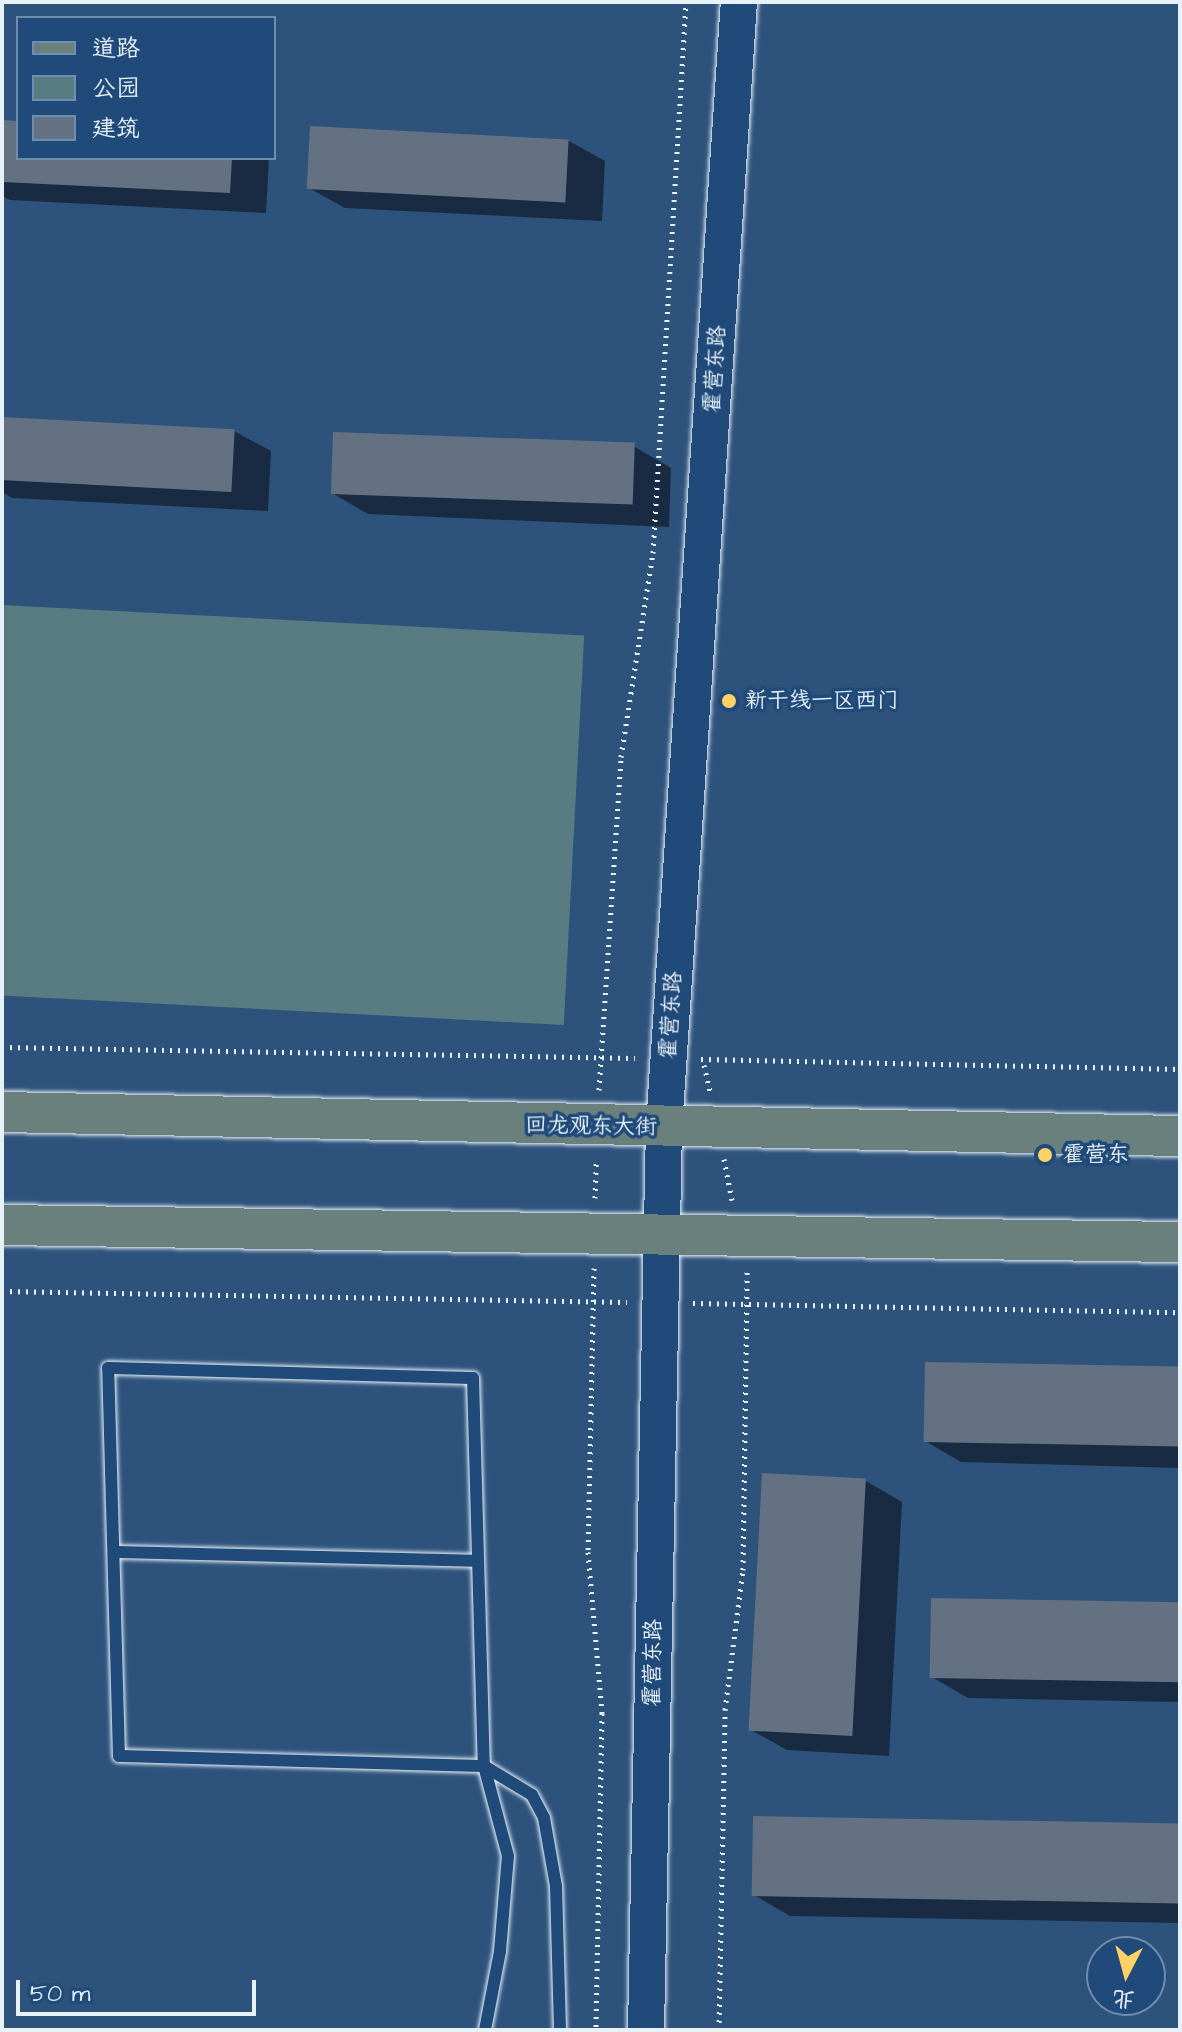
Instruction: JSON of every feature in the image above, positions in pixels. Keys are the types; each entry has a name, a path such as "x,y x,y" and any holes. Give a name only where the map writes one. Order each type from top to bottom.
{"main road":[{"name":"回龙观东大街","path":"2,1112 1180,1136"},
{"path":"2,1225 1180,1242"}],"street":[{"name":"霍营东路","path":"646,2030 664,1127 739,2"}],"lane":[{"path":"485,2030 500,1951 508,1856 484,1766 473,1378 108,1368 119,1756 484,1766 532,1795 544,1818 556,1886 560,2030"},
{"path":"114,1552 478,1561"}],"path":[{"path":"596,2030 602,1713 588,1552 597,1125 621,757 653,553 686,2"},
{"path":"701,1044 739,1235 750,1318 743,1570 725,1710 719,2030"},
{"path":"2,1047 491,1056"},
{"path":"837,1062 1180,1069"},
{"path":"2,1291 487,1299"},
{"path":"835,1306 1180,1312"}],"green space":[{"path":"2,605 584,636 564,1025 2,996"}],"building":[{"path":"2,120 16,121 16,160 232,160 230,193 2,182"},
{"path":"310,126 569,140 565,202 307,189"},
{"path":"2,417 235,429 231,492 2,480"},
{"path":"333,432 635,443 633,505 331,494"},
{"path":"925,1362 1180,1366 1179,1446 924,1442"},
{"path":"762,1473 866,1478 852,1736 748,1731"},
{"path":"931,1598 1180,1602 1179,1682 930,1678"},
{"path":"753,1816 1180,1823 1179,1903 752,1896"}],"place":[{"name":"新干线一区西门","path":"729,701"},
{"name":"霍营东","path":"1045,1155"}]}
